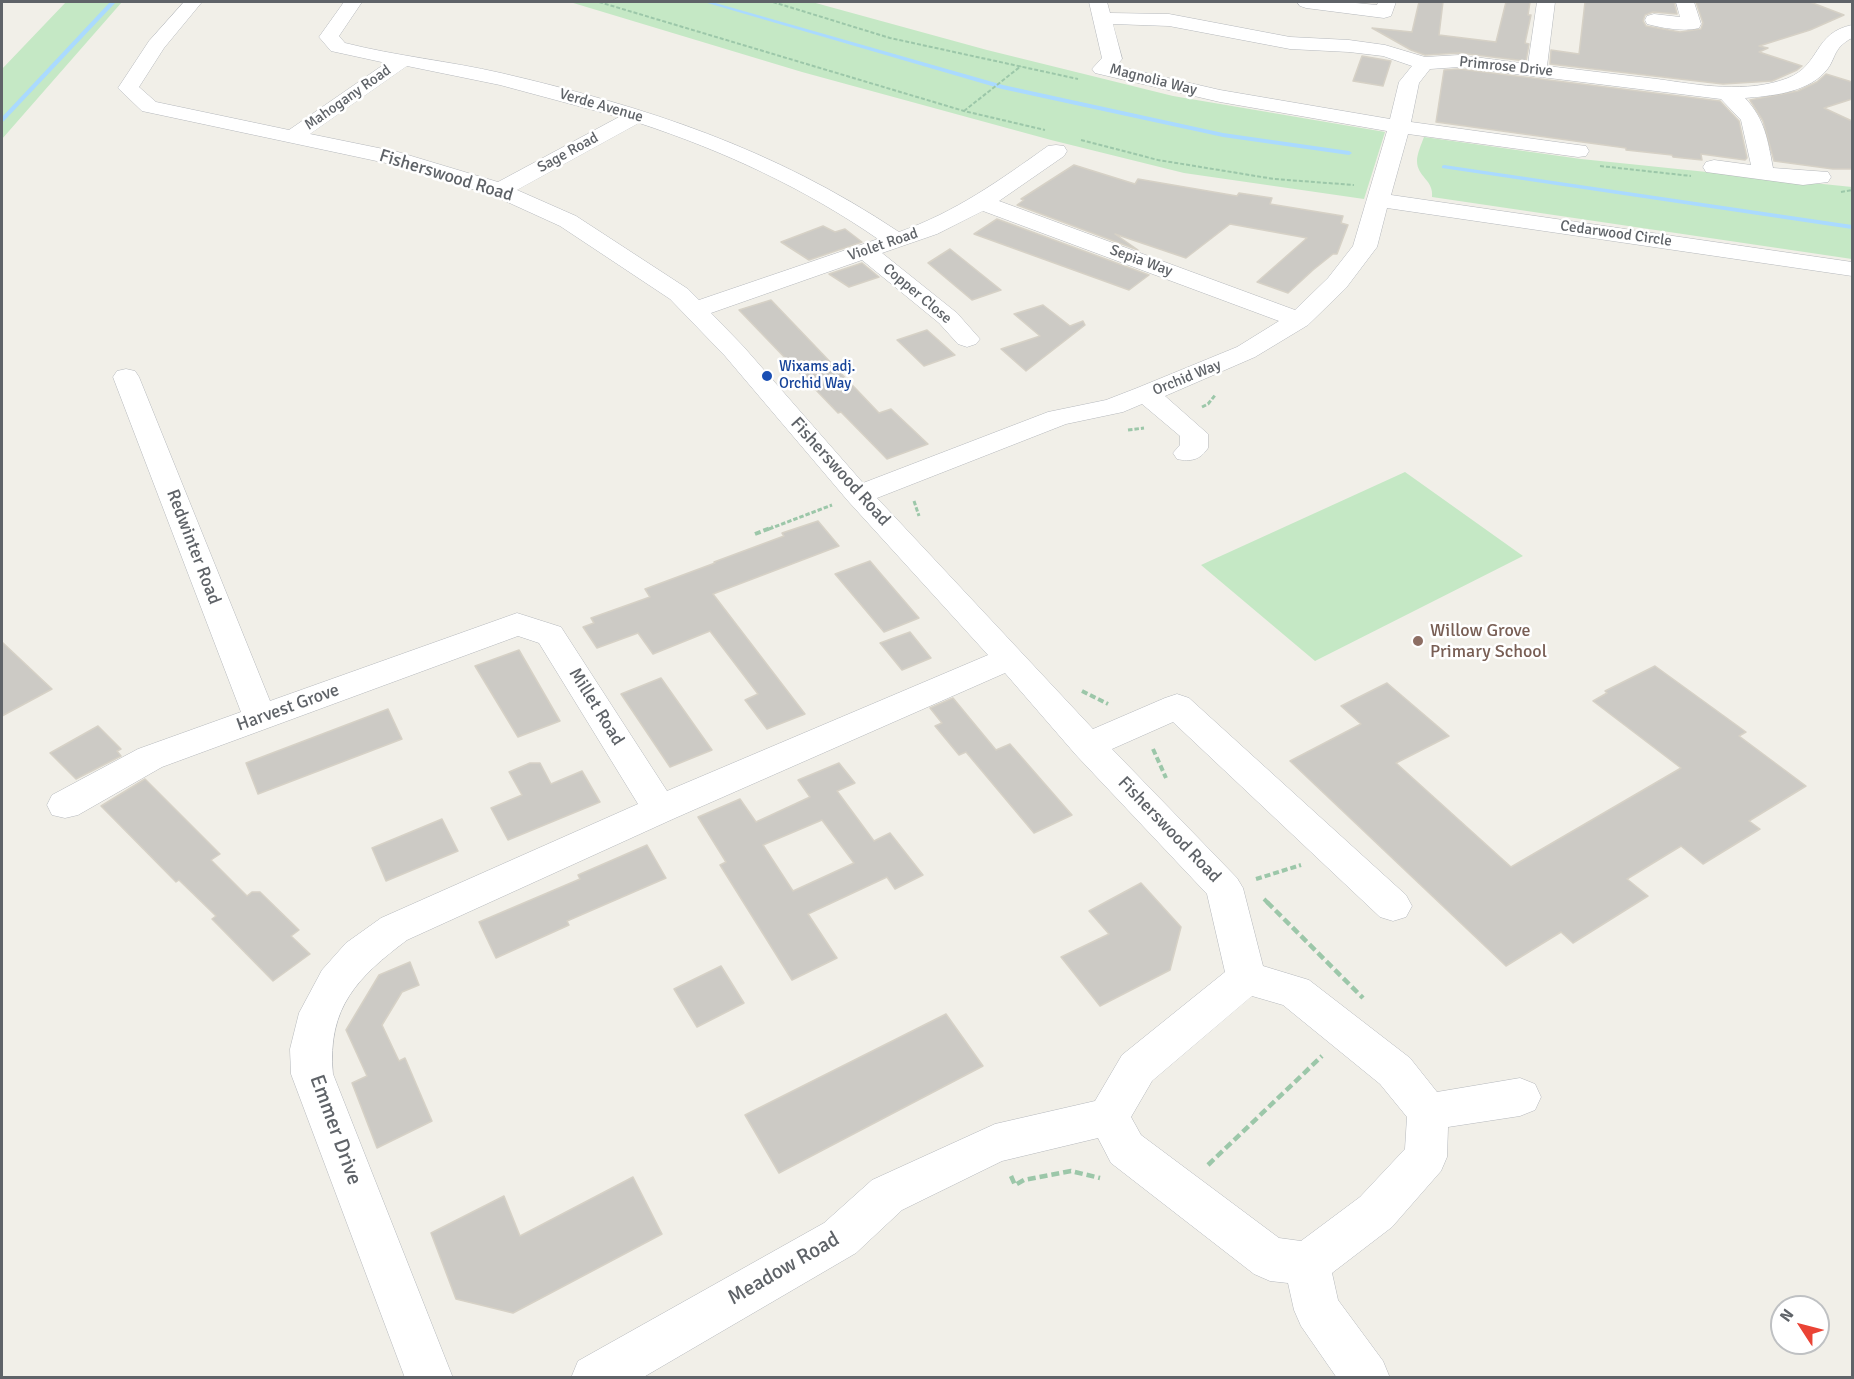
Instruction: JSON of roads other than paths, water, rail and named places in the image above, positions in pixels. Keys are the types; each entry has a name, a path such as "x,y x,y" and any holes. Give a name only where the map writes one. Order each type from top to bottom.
{"street":[{"name":"Fisherswood Road","path":"193,2 156,45 128,88 149,106 390,157 500,190 568,221 679,294 734,351 858,495 1010,658 1088,746 1224,888 1246,978"},
{"name":"Verde Avenue","path":"353,2 329,37 338,47 404,59 588,100 636,116 738,153 809,184 859,213 896,240"},
{"path":"1306,2 1384,12 1387,2"},
{"path":"1537,69 1546,2"},
{"path":"1654,20 1692,24 1685,2"},
{"path":"1327,45 1324,34 1334,5"},
{"name":"Primrose Drive","path":"1100,10 1169,20 1290,43 1384,51 1424,63 1459,61 1727,93 1771,88 1809,75 1818,68 1836,38 1852,31"},
{"name":"Magnolia Way","path":"1100,10 1112,59 1102,69 1237,99 1400,127"},
{"name":"Mahogany Road","path":"292,137 404,59"},
{"name":"Orchid Way","path":"858,495 1059,418 1113,406 1146,394 1246,352 1299,320 1336,283 1365,247 1400,127 1409,82 1424,63"},
{"path":"1727,93 1743,105 1755,123 1763,173"},
{"name":"Sage Road","path":"500,190 636,116"},
{"path":"1400,127 1578,151"},
{"name":"Violet Road","path":"695,310 929,229 982,203 1061,140"},
{"path":"1707,172 1763,173 1825,184"},
{"name":"Cedarwood Circle","path":"1381,192 1816,267 1852,269"},
{"name":"Sepia Way","path":"982,203 1299,320"},
{"name":"Copper Close","path":"866,251 948,318 967,339"},
{"name":"Redwinter Road","path":"126,377 260,718"},
{"path":"1146,394 1194,434 1194,448 1187,453"},
{"name":"Harvest Grove","path":"65,805 150,758 517,624"},
{"name":"Millet Road","path":"517,624 550,635 655,811"},
{"name":"Emmer Drive","path":"429,1377 312,1074 310,1049 319,1012 336,982 360,954 394,929 655,811 1010,658"},
{"path":"1088,746 1177,706 1393,906"},
{"path":"1246,978 1295,992 1395,1071 1428,1112 1426,1157 1376,1212 1307,1264 1270,1259 1126,1149 1108,1117 1137,1068 1246,978"},
{"path":"1428,1112 1520,1097"},
{"name":"Meadow Road","path":"595,1377 840,1238 887,1195 995,1143 1108,1117"},
{"path":"1307,1264 1317,1310 1366,1377"}],"waterway":[{"path":"2,120 113,2"},
{"path":"707,2 1002,87 1223,135 1349,153"},
{"path":"1444,167 1852,227"}],"place":[{"name":"Wixams adj. Orchid Way","path":"767,376"},
{"name":"Willow Grove Primary School","path":"1418,641"}]}
